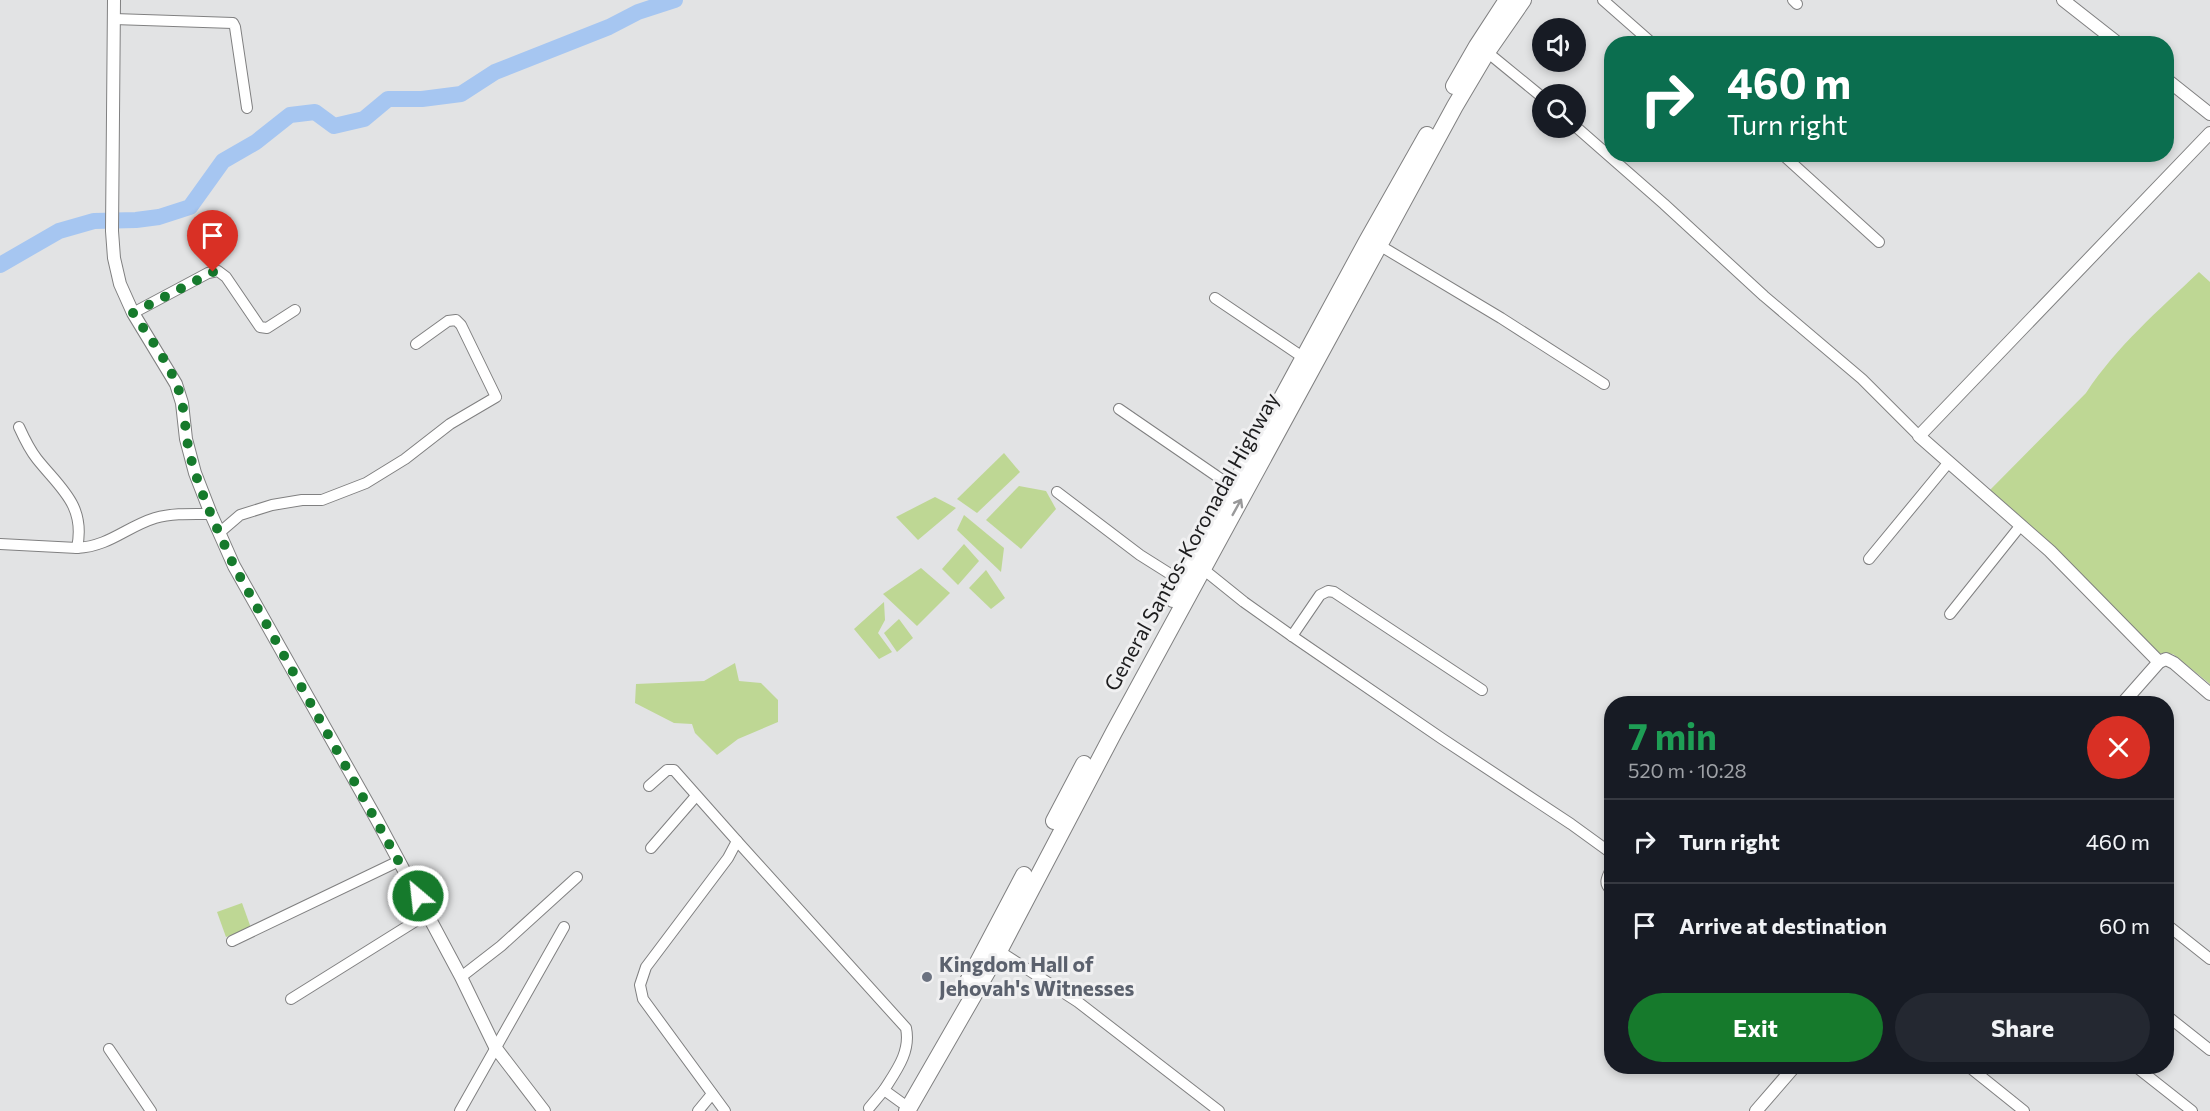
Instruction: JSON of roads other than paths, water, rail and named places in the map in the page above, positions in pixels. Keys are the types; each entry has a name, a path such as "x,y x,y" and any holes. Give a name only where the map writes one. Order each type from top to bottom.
{"highway":[{"name":"General Santos-Koronadal Highway","path":"902,1108 999,951 1197,566 1379,245 1451,103 1477,46 1507,0"},
{"name":"General Santos-Koronadal Highway","path":"1197,566 1234,488 1367,241 1451,103 1523,0"},
{"name":"General Santos-Koronadal Highway","path":"902,1108 1187,585"}],"street":[{"path":"114,0 112,231 116,270 133,313 176,384 190,455 219,533 267,626 399,861 461,977 495,1047 544,1111"},
{"path":"1603,0 1644,36"},
{"path":"2063,0 2110,36"},
{"path":"114,19 233,22 236,27 247,108"},
{"path":"1487,52 1532,89"},
{"path":"2174,85 2210,114"},
{"path":"1920,436 2210,133"},
{"path":"1586,136 1604,151"},
{"path":"1616,162 1764,296 1862,379 1920,436 2021,525 2159,662"},
{"path":"1791,162 1879,242"},
{"path":"1379,245 1604,384"},
{"path":"133,313 208,273 218,271 226,277 260,327 267,328 295,310"},
{"path":"1215,298 1304,358"},
{"path":"219,533 240,515 272,504 322,500 366,483 405,459 450,424 496,397 461,325 456,320 448,321 416,344"},
{"path":"1119,409 1234,488"},
{"path":"19,427 30,449 68,494 79,528 77,548"},
{"path":"1869,560 1949,462"},
{"path":"1057,492 1140,555 1187,585"},
{"path":"0,544 77,548 103,544 145,522 163,516 211,514"},
{"path":"1950,614 2021,525"},
{"path":"1197,566 1292,636 1604,847"},
{"path":"1292,636 1320,595 1328,591 1334,592 1482,690"},
{"path":"2129,696 2159,662 2170,660 2210,694"},
{"path":"649,786 667,770 672,769 906,1028 908,1035 905,1053 884,1090 869,1108"},
{"path":"651,848 696,796"},
{"path":"725,1111 643,999 640,985 651,959 728,858 736,841"},
{"path":"232,941 399,861"},
{"path":"461,977 501,946 577,877"},
{"path":"291,999 427,914"},
{"path":"460,1111 564,927"},
{"path":"2174,930 2210,959"},
{"path":"999,951 1078,1002 1219,1111"},
{"path":"2174,1021 2210,1050"},
{"path":"109,1050 152,1111"},
{"path":"1756,1111 1788,1074"},
{"path":"1978,1074 2024,1111"},
{"path":"2145,1074 2192,1111"},
{"path":"884,1090 902,1108"},
{"path":"698,1111 712,1094"}],"waterway":[{"path":"0,265 59,231 94,221 159,217 190,207 223,161 256,142 290,115 315,112 334,126 364,119 388,99 422,99 461,94 495,72 609,27 638,12 675,0"}],"place":[{"name":"Kingdom Hall of Jehovah's Witnesses","path":"927,977"}]}
